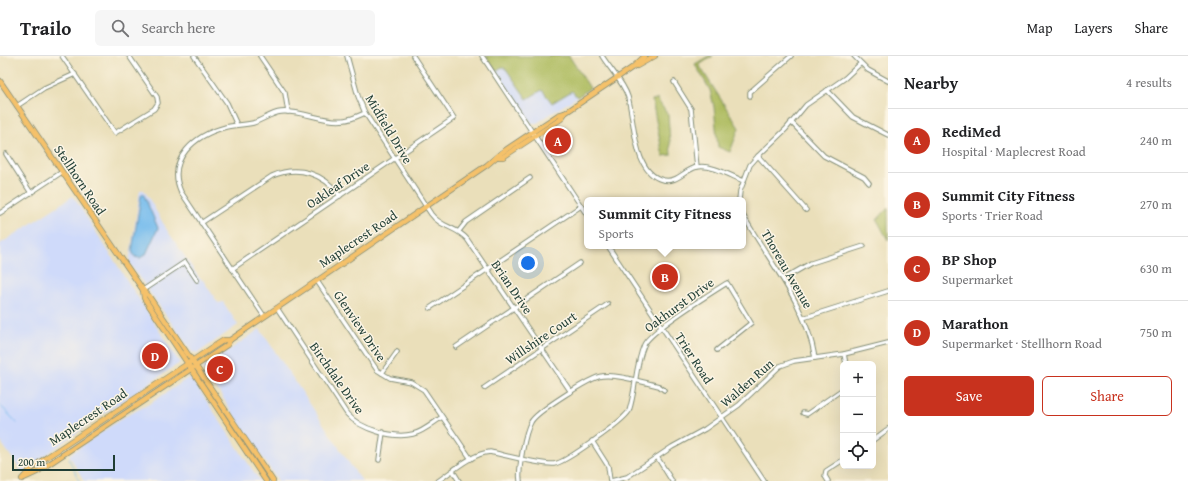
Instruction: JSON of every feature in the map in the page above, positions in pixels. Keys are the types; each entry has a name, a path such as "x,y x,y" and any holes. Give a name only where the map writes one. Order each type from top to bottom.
{"main road":[{"name":"Maplecrest Road","path":"633,67 645,56"},
{"name":"Maplecrest Road","path":"21,480 37,472 196,366 227,345 230,340 264,316 499,157 503,157 533,134 561,119 565,113 633,67 655,56"},
{"name":"Stellhorn Road","path":"0,81 143,290 148,295 273,481"},
{"name":"Stellhorn Road","path":"143,290 144,298 266,481"},
{"name":"Maplecrest Road","path":"21,480 33,467 47,457 224,340 230,340"}],"street":[{"path":"62,56 115,133 154,109 158,103 157,97 129,56"},
{"path":"194,56 227,104 237,125"},
{"path":"260,56 285,92 288,112"},
{"name":"Midfield Drive","path":"347,56 358,96 365,113 426,206"},
{"name":"Oakleaf Drive","path":"232,269 454,118 413,56"},
{"path":"482,56 584,210"},
{"path":"602,56 628,98 642,162 646,169 656,178 668,180 676,179 697,167 712,169 744,181"},
{"path":"750,96 750,92 791,56"},
{"path":"854,56 860,64 873,74 888,80"},
{"path":"740,197 750,166 758,156 806,105 860,64"},
{"path":"17,106 44,88 75,74"},
{"path":"674,82 691,109 697,167"},
{"path":"827,90 853,117 888,135"},
{"path":"264,316 180,192 176,178 176,171 181,156 191,145 210,133 237,125 257,122 275,113 288,112 338,121 351,119 365,113"},
{"path":"791,122 828,160 864,177 869,184"},
{"path":"6,154 31,193"},
{"path":"758,156 806,210"},
{"path":"201,223 272,176 284,172 301,171 317,175 333,186 340,196"},
{"path":"0,213 62,172"},
{"path":"459,231 466,222 530,178"},
{"name":"Brian Drive","path":"426,206 438,222 459,231 468,240 571,392"},
{"path":"430,308 581,206"},
{"name":"Thoreau Avenue","path":"746,220 793,294 812,340 815,358"},
{"path":"783,279 811,263 864,246"},
{"name":"Trier Road","path":"610,249 764,481"},
{"path":"143,290 185,262 197,280"},
{"path":"456,347 580,263"},
{"name":"Glenview Drive","path":"317,281 369,360 382,373 390,378 418,385 429,396 471,459"},
{"name":"Oakhurst Drive","path":"438,481 479,454 490,452 544,463 558,463 592,441 626,416 631,405 644,344 693,305 727,283 751,322 717,350"},
{"path":"803,318 888,291"},
{"name":"Willshire Court","path":"484,388 608,304"},
{"name":"Birchdale Drive","path":"277,308 347,414 364,428 383,432 413,434 442,417"},
{"path":"887,344 888,349"},
{"name":"Walden Run","path":"610,481 628,477 657,457 722,417 739,405 780,366 794,361 844,354 887,344"},
{"path":"382,373 397,352"},
{"path":"844,354 845,361"},
{"path":"520,481 519,475 527,431 532,419 590,379 600,376 636,381 659,386 664,390"},
{"path":"803,413 808,414 840,391"},
{"path":"876,438 888,430"},
{"path":"379,460 383,432"},
{"path":"592,441 608,466 610,481"},
{"path":"657,457 672,481"},
{"path":"828,481 825,476 826,471 840,462"},
{"path":"453,471 459,481"}],"shaded area":[{"path":"502,67 506,69 527,99 542,89 572,91 577,97 537,123 531,123 496,71"},
{"path":"140,190 144,190 167,230 200,279 203,280 218,303 223,302 238,325 198,353 192,352 129,263"},
{"path":"73,196 180,363 112,408 22,472 0,441 0,244"},
{"path":"260,329 362,481 278,481 203,368"},
{"path":"188,378 192,379 260,481 84,481 69,455 124,417 151,403"}],"green space":[{"path":"486,56 569,56 590,88 577,97 572,91 552,103 542,90 527,99 506,69 502,67 496,71"},
{"path":"709,56 713,56 699,65 739,128 730,152 718,147 714,107 710,90 695,64"},
{"path":"657,99 668,115 671,155 663,156 652,100"},
{"path":"888,208 888,240 877,220"}],"water":[{"path":"143,193 158,228 146,254 140,258 135,257 132,251 141,196"}],"waterway":[{"path":"0,405 17,423"},
{"path":"69,459 79,481"}],"place":[{"name":"RediMed","path":"558,141"},
{"name":"Summit City Fitness","path":"665,277"},
{"name":"Marathon","path":"155,356"},
{"name":"BP Shop","path":"220,369"}]}
